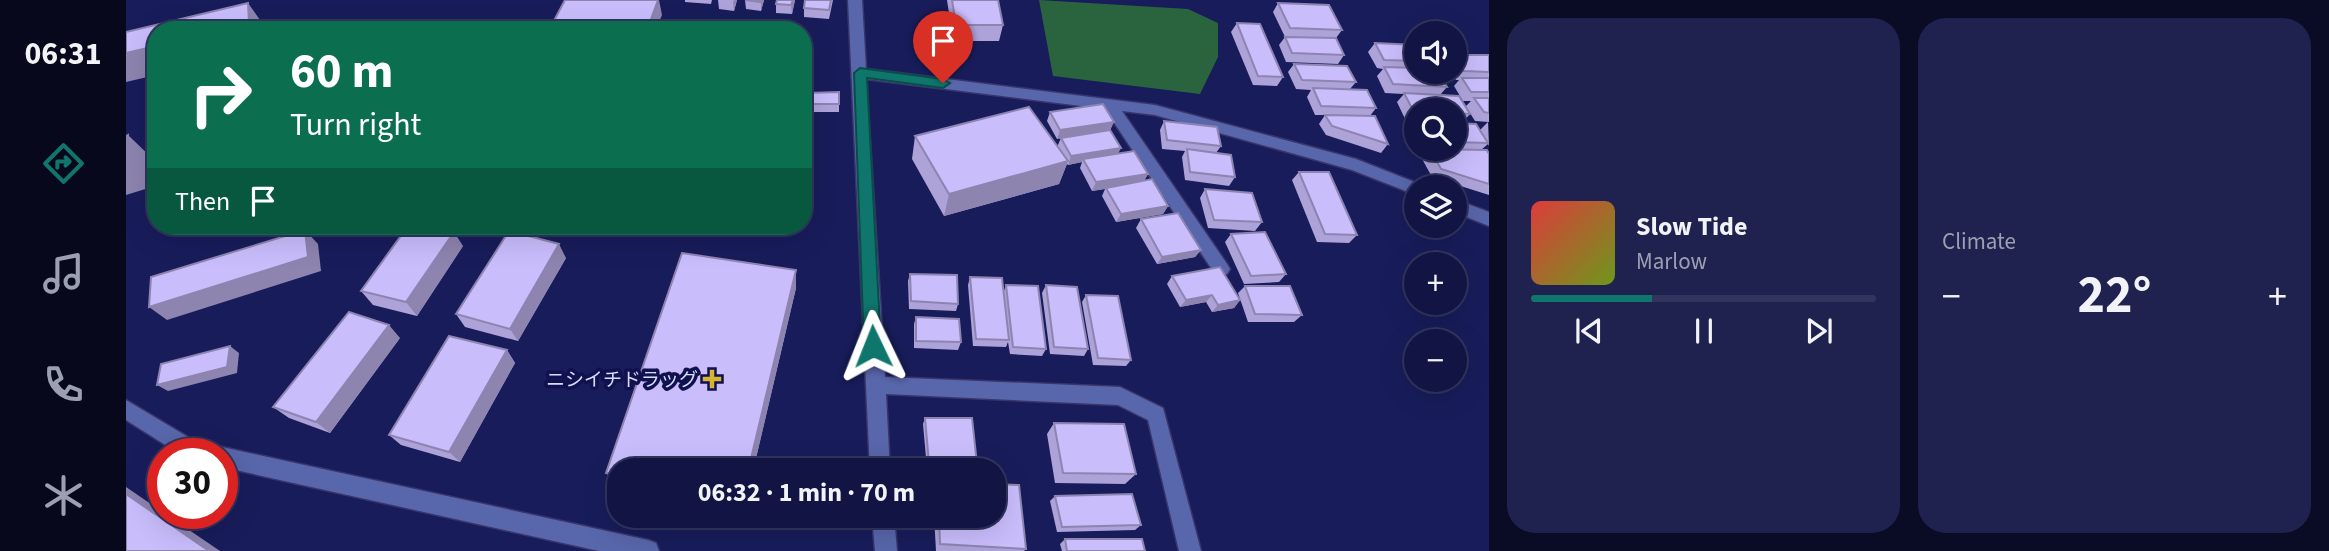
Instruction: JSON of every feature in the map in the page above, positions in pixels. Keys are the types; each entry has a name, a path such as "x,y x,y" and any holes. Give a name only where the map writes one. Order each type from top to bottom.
{"street":[{"path":"855,0 879,458"},
{"path":"860,73 1155,110 1356,165 1404,184"},
{"path":"1109,104 1221,269"},
{"path":"1467,210 1489,219"},
{"path":"874,385 1120,396 1156,414 1190,551"},
{"path":"126,409 172,438"},
{"path":"238,461 648,551"},
{"path":"884,528 886,551"}],"shaded area":[{"path":"1039,0 1188,9 1218,23 1218,57 1200,94 1053,76"}],"building":[{"path":"565,0 658,0 650,21 554,21"},
{"path":"777,0 793,0 791,5 776,4"},
{"path":"805,0 831,0 829,10 804,8"},
{"path":"952,0 998,0 1003,25 956,25"},
{"path":"248,3 249,21 172,21"},
{"path":"1278,3 1329,5 1342,30 1290,28"},
{"path":"1237,23 1260,24 1283,77 1258,76"},
{"path":"147,27 147,48 126,53 126,32"},
{"path":"1285,37 1336,38 1344,55 1292,53"},
{"path":"1375,43 1404,44 1404,61 1384,60"},
{"path":"1467,55 1489,55 1489,72 1467,71"},
{"path":"1294,64 1347,66 1356,82 1302,80"},
{"path":"1384,67 1404,68 1404,84 1445,84 1447,87 1393,84"},
{"path":"1467,78 1489,78 1489,92 1471,92 1466,84"},
{"path":"1313,88 1367,90 1376,108 1321,106"},
{"path":"839,92 839,104 812,104 812,93"},
{"path":"1404,93 1460,98 1407,98"},
{"path":"1474,98 1489,98 1489,113 1484,112"},
{"path":"1103,104 1114,122 1060,130 1050,112"},
{"path":"1029,107 1068,161 949,194 915,136"},
{"path":"1325,115 1375,116 1388,144 1332,126"},
{"path":"1164,121 1217,127 1221,146 1167,140"},
{"path":"1467,124 1476,124 1488,143 1467,142"},
{"path":"1110,130 1121,148 1071,156 1061,138"},
{"path":"128,135 127,164 126,165 126,136"},
{"path":"1187,149 1231,155 1235,177 1190,172"},
{"path":"1467,150 1487,150 1489,184 1467,175 1441,169 1437,161 1467,161"},
{"path":"1134,151 1148,174 1096,182 1083,159"},
{"path":"1299,172 1329,172 1357,235 1325,234"},
{"path":"1152,179 1168,206 1121,214 1106,188"},
{"path":"1205,189 1252,193 1262,222 1214,220"},
{"path":"1178,213 1201,250 1162,257 1141,219"},
{"path":"1265,232 1286,274 1251,276 1231,234"},
{"path":"289,235 306,235 308,257 149,307 151,277"},
{"path":"401,235 452,235 406,302 361,291"},
{"path":"506,235 524,235 559,244 510,329 456,314"},
{"name":"ニシイチドラッグ","path":"682,253 796,270 751,458 611,458"},
{"path":"1220,267 1240,300 1218,305 1212,295 1186,300 1172,276"},
{"path":"910,274 957,275 958,304 911,301"},
{"path":"970,277 1002,278 1009,340 976,339"},
{"path":"1006,285 1038,286 1046,349 1013,347"},
{"path":"1046,285 1077,287 1088,349 1054,347"},
{"path":"1245,286 1290,286 1302,315 1255,314"},
{"path":"1086,295 1118,296 1131,360 1098,358"},
{"path":"349,312 389,325 316,422 273,407"},
{"path":"916,317 959,319 961,342 916,341"},
{"path":"449,336 507,350 449,452 389,435"},
{"path":"230,346 227,367 157,385 161,364"},
{"path":"925,418 972,418 976,458 929,458"},
{"path":"1054,423 1124,424 1136,474 1063,473"},
{"path":"1006,484 1019,485 1026,549 940,544 939,528 1006,528"},
{"path":"126,494 147,508 147,529 177,529 209,551 126,551"},
{"path":"1132,494 1141,525 1062,527 1055,496"},
{"path":"1065,539 1142,539 1145,551 1067,551"}],"place":[{"name":"ニシイチドラッグ","path":"712,379"}],"route":[{"path":"873,346 860,73 943,83"}]}
